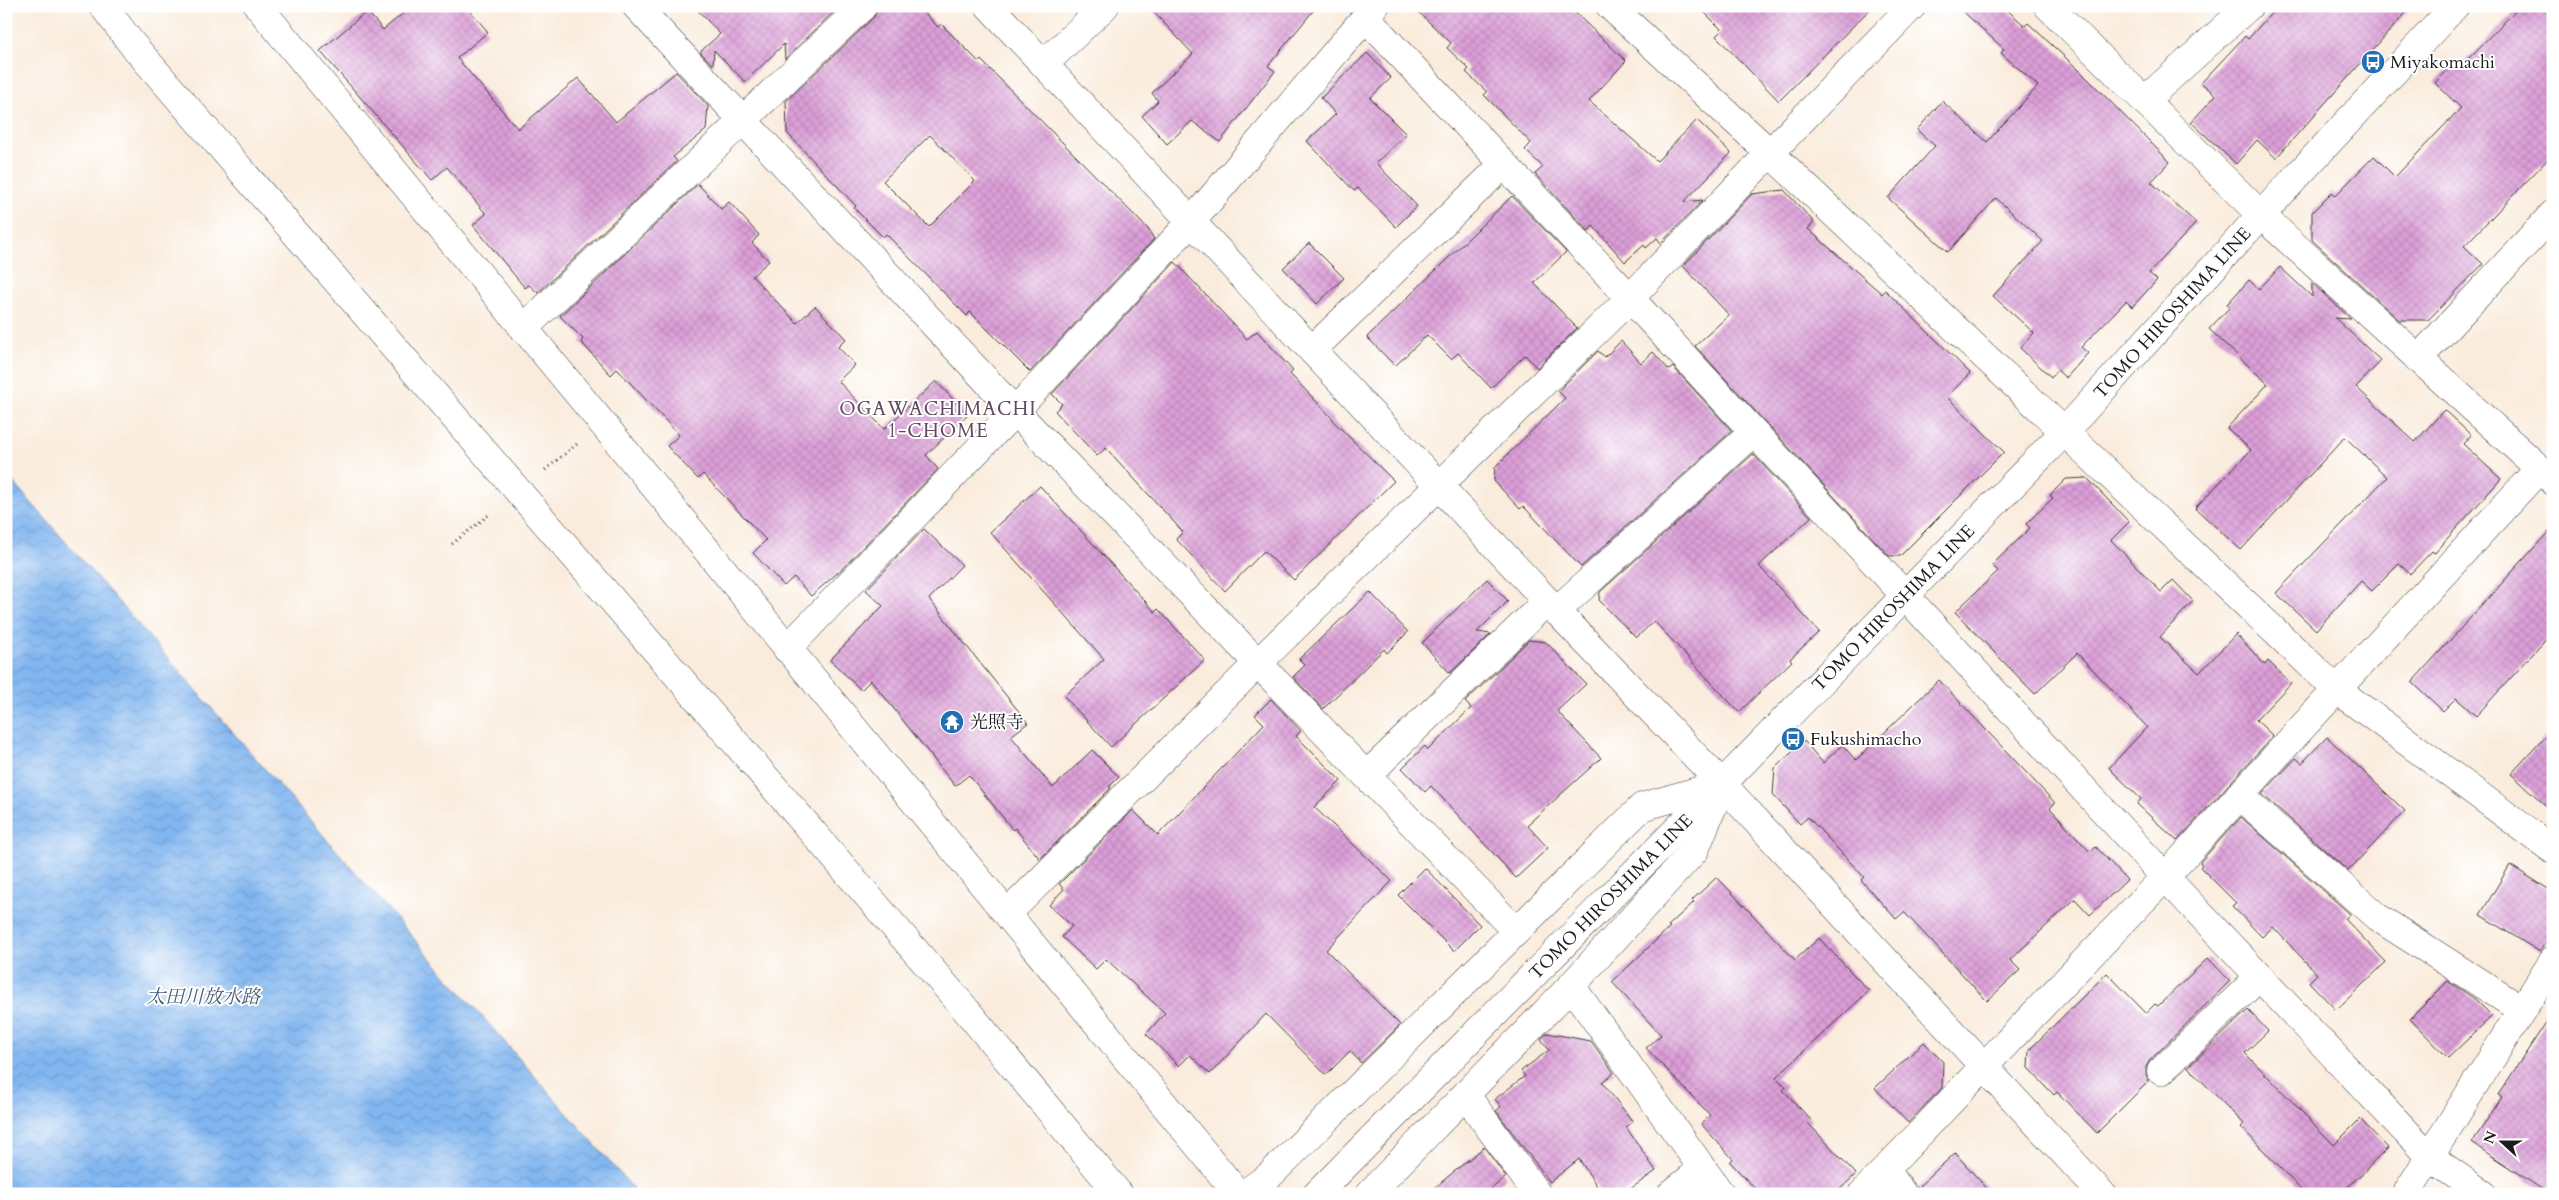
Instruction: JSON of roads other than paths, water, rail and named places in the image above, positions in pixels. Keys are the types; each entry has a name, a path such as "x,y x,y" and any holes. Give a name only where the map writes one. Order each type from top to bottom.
{"street":[{"path":"104,6 145,58 956,998 1119,1194"},
{"path":"258,6 787,650 1008,913 1238,1194"},
{"path":"636,6 1015,411 1515,930"},
{"path":"523,329 863,6"},
{"path":"989,6 1551,606 1722,784 2102,1194"},
{"path":"1044,64 1105,6"},
{"path":"1610,6 1769,152 2336,689 2553,850"},
{"path":"1008,913 1258,663 1630,298 1912,6"},
{"path":"1862,1194 2165,877 2336,689 2546,475 2261,214 2048,6"},
{"path":"2144,101 2249,6"},
{"name":"TOMO HIROSHIMA LINE","path":"1318,1194 2065,432 2261,214 2455,6"},
{"path":"787,650 1192,222 1370,12 1503,165 1630,298 1904,596 2259,977 2430,1157 2483,1194"},
{"path":"1312,350 1503,165"},
{"path":"2418,359 2553,214"},
{"path":"1367,775 1551,606 1754,432"},
{"path":"1244,1194 1268,1177 1642,806 1722,784"},
{"path":"1369,1194 1571,986 1695,850 1722,784"},
{"path":"2239,795 2377,917 2522,1010"},
{"path":"2406,1194 2553,961"},
{"path":"2161,1070 2259,977"},
{"path":"1571,986 1721,1194"},
{"path":"1466,1094 1537,1194"},
{"path":"1671,1194 1703,1168"},
{"path":"1886,1170 1903,1194"}],"water":[{"name":"太田川放水路","path":"6,474 638,1194 6,1194"}],"place":[{"name":"Miyakomachi","path":"2373,62"},
{"name":"光照寺","path":"952,722"},
{"name":"Fukushimacho","path":"1793,739"}],"district":[{"name":"OGAWACHIMACHI 1-CHOME","path":"938,419"}]}
